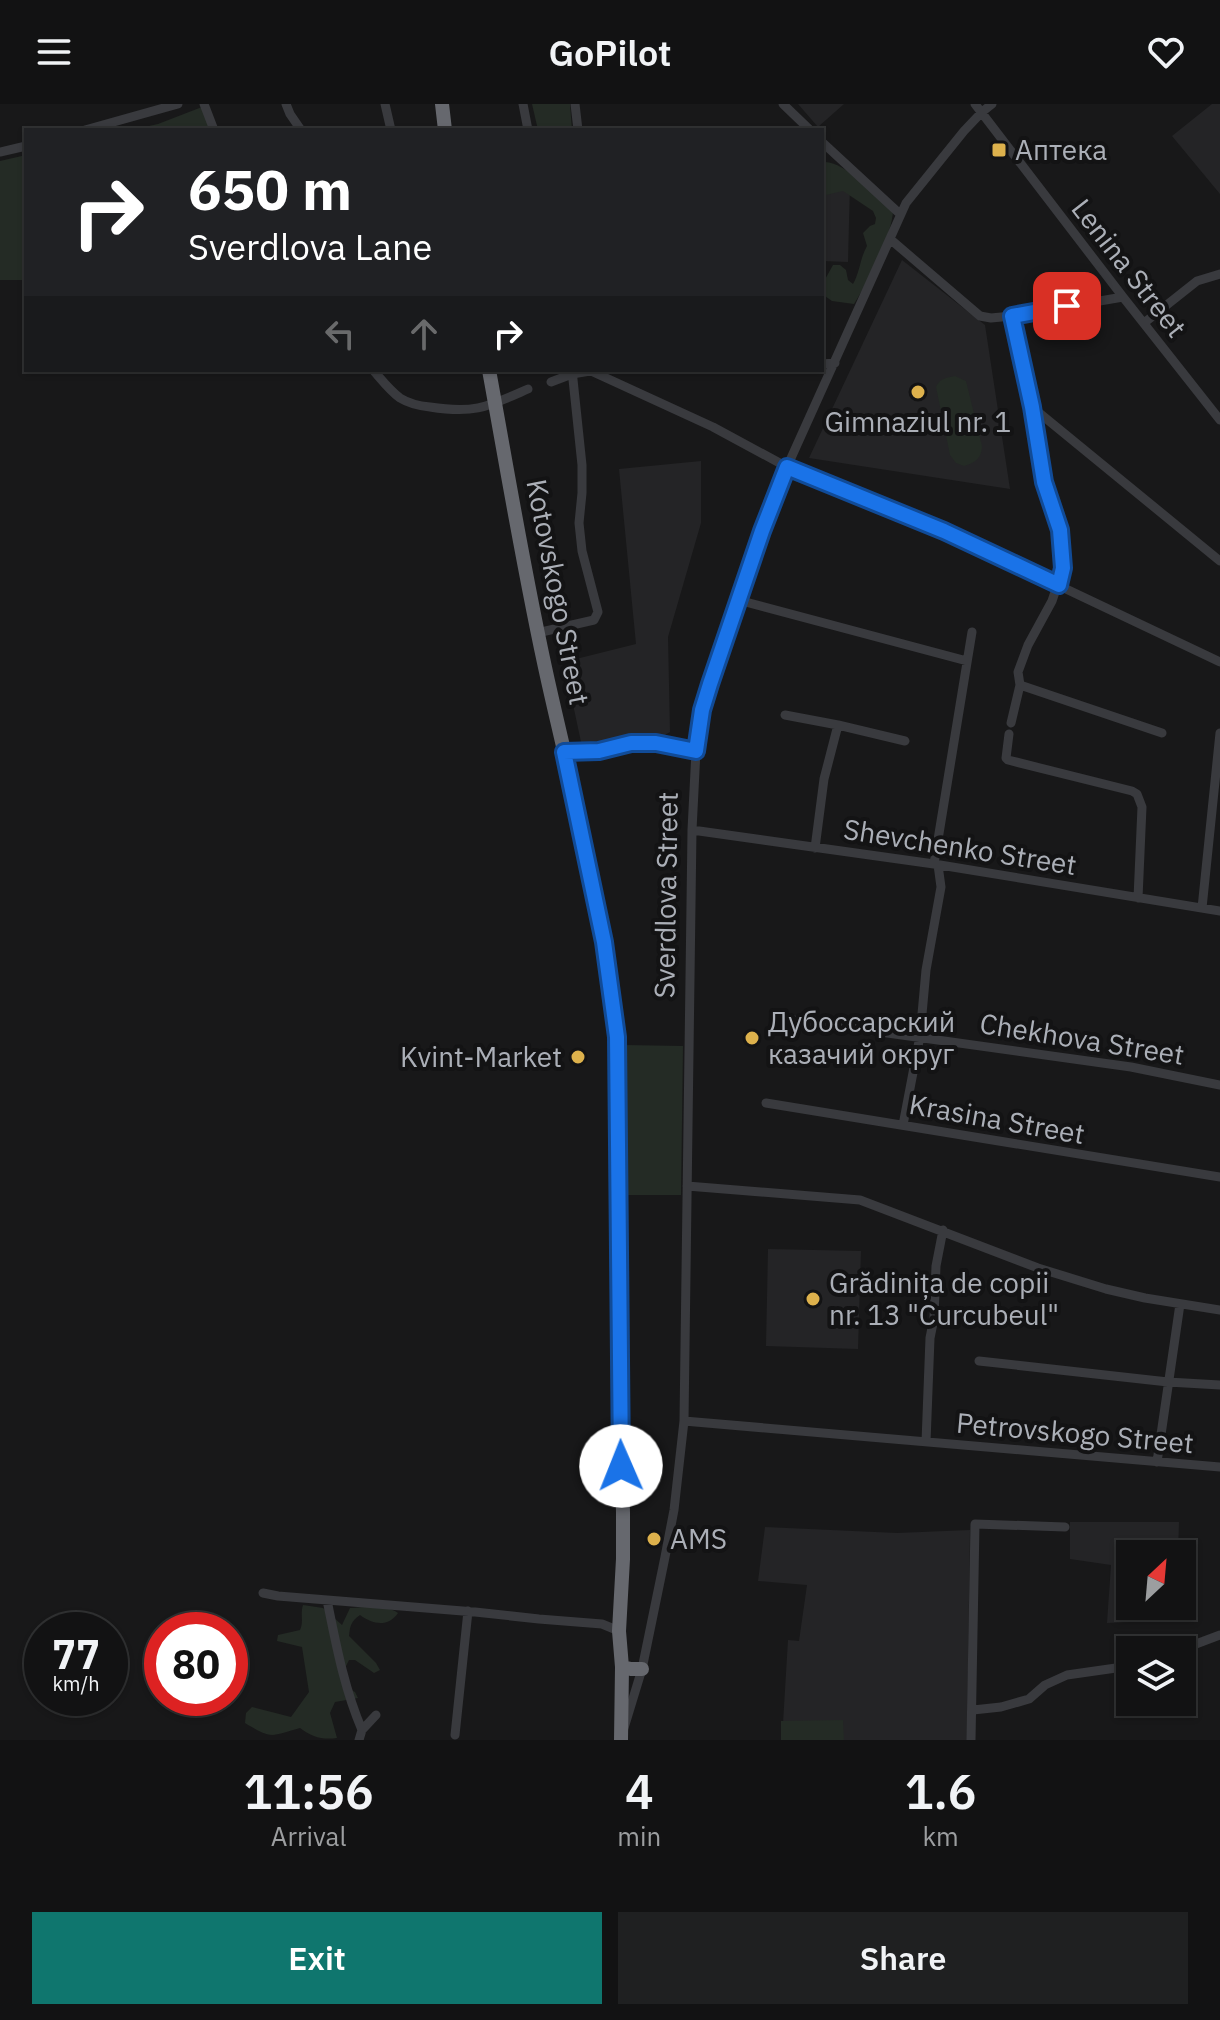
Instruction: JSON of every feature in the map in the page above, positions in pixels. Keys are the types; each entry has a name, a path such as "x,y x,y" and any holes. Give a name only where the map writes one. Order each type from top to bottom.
{"highway":[{"path":"442,104 445,128"},
{"name":"Kotovskogo Street","path":"489,372 523,566 604,942 618,1050 622,1736"},
{"path":"622,1667 642,1669"}],"street":[{"path":"92,128 178,104"},
{"path":"204,104 213,128"},
{"path":"286,104 300,128"},
{"path":"385,104 391,128"},
{"path":"523,104 528,128"},
{"path":"575,104 578,128"},
{"path":"783,104 808,128"},
{"name":"Sverdlova Street","path":"622,1736 642,1669 674,1510 684,1421 692,830 696,751 702,710 762,531 787,467 900,214 978,108 992,104"},
{"name":"Lenina Street","path":"978,108 1220,420"},
{"path":"824,144 900,214"},
{"path":"0,152 24,146"},
{"path":"890,239 980,316 1012,316 1123,297"},
{"path":"1144,323 1197,281 1220,274"},
{"path":"1011,723 1020,685 1018,672 1028,645 1059,585 1063,568 1060,530 1044,482 1032,407 1012,316"},
{"path":"824,364 835,363"},
{"path":"375,372 399,397 423,406 464,412 484,408 528,389"},
{"path":"537,633 594,620 598,612 582,551 579,523 582,465 572,372 551,382"},
{"path":"593,372 713,427 787,467 944,531 1220,662"},
{"path":"1032,407 1220,561"},
{"path":"738,600 967,661"},
{"path":"903,1125 920,1036 926,970 941,887 936,865 972,632"},
{"path":"1020,685 1162,733"},
{"path":"785,715 905,741"},
{"path":"815,848 824,779 838,725"},
{"path":"1202,908 1220,733"},
{"path":"1009,734 1006,758 1012,762 1137,794 1142,807 1138,898"},
{"path":"564,752 599,751 631,743 656,743 696,751"},
{"name":"Shevchenko Street","path":"692,830 936,865 1220,911"},
{"name":"Chekhova Street","path":"794,1020 1131,1067 1220,1085"},
{"name":"Krasina Street","path":"766,1103 1220,1177"},
{"path":"687,1186 860,1200 1038,1268 1145,1298 1220,1310"},
{"name":"Petrovskogo Street","path":"926,1442 930,1338 936,1266 943,1230"},
{"path":"1157,1462 1180,1304"},
{"path":"979,1361 1220,1385"},
{"name":"Petrovskogo Street","path":"684,1421 1220,1467"},
{"path":"971,1740 975,1524 1065,1527"},
{"path":"263,1593 602,1624 619,1631"},
{"path":"327,1600 340,1667 361,1735"},
{"path":"455,1735 468,1611"},
{"path":"1196,1644 1220,1635"},
{"path":"973,1710 1001,1707 1029,1699 1045,1685 1067,1675 1116,1668"},
{"path":"361,1735 376,1715"}],"shaded area":[{"path":"532,104 570,104 572,128 538,128"},
{"path":"798,104 844,104 818,127"},
{"path":"1212,104 1220,104 1220,194 1172,136"},
{"path":"202,107 210,128 140,128"},
{"path":"24,155 24,280 0,280 0,161"},
{"path":"824,163 834,164 852,174 893,211 884,245 854,304 832,301 824,295 824,281 833,265 840,265 853,284 867,246 863,233 875,224 876,218 873,211 843,191 824,196"},
{"path":"824,183 850,184 848,262 824,261"},
{"name":"Gimnaziul nr. 1","path":"902,260 985,325 1010,489 809,458"},
{"path":"955,376 966,381 982,446 977,459 964,466 956,463 950,455 936,387 941,380"},
{"path":"701,461 701,523 668,637 670,732 656,740 581,742 564,662 636,644 619,469"},
{"path":"624,1045 683,1046 681,1195 624,1195"},
{"name":"Grădinița de copii nr. 13 \"Curcubeul\"","path":"768,1249 861,1251 858,1349 766,1346"},
{"path":"1070,1522 1179,1522 1178,1540 1116,1540 1116,1620 1176,1620 1107,1623 1111,1565 1070,1559"},
{"path":"765,1527 897,1533 970,1530 967,1740 782,1740 788,1640 799,1641 807,1585 758,1581"},
{"path":"303,1605 323,1608 342,1625 350,1608 381,1607 398,1613 385,1623 370,1621 360,1615 352,1624 349,1636 380,1670 374,1673 355,1660 349,1660 344,1670 343,1685 355,1692 358,1698 335,1702 330,1713 337,1738 317,1737 300,1728 267,1734 245,1723 252,1707 291,1717 309,1692 302,1647 277,1641 278,1635 300,1630"},
{"path":"843,1720 844,1740 781,1740 781,1721"}],"place":[{"name":"Аптека","path":"999,150"},
{"name":"Gimnaziul nr. 1","path":"918,392"},
{"name":"Дубоссарский казачий округ","path":"752,1038"},
{"name":"Kvint-Market","path":"578,1057"},
{"name":"Grădinița de copii nr. 13 \"Curcubeul\"","path":"813,1299"},
{"name":"AMS","path":"654,1539"}],"route":[{"path":"621,1466 617,1037 604,942 564,752 599,751 631,743 669,744 696,751 702,710 710,684 787,467 944,531 1059,585 1063,568 1060,530 1044,482 1032,407 1012,316 1067,306"}]}
